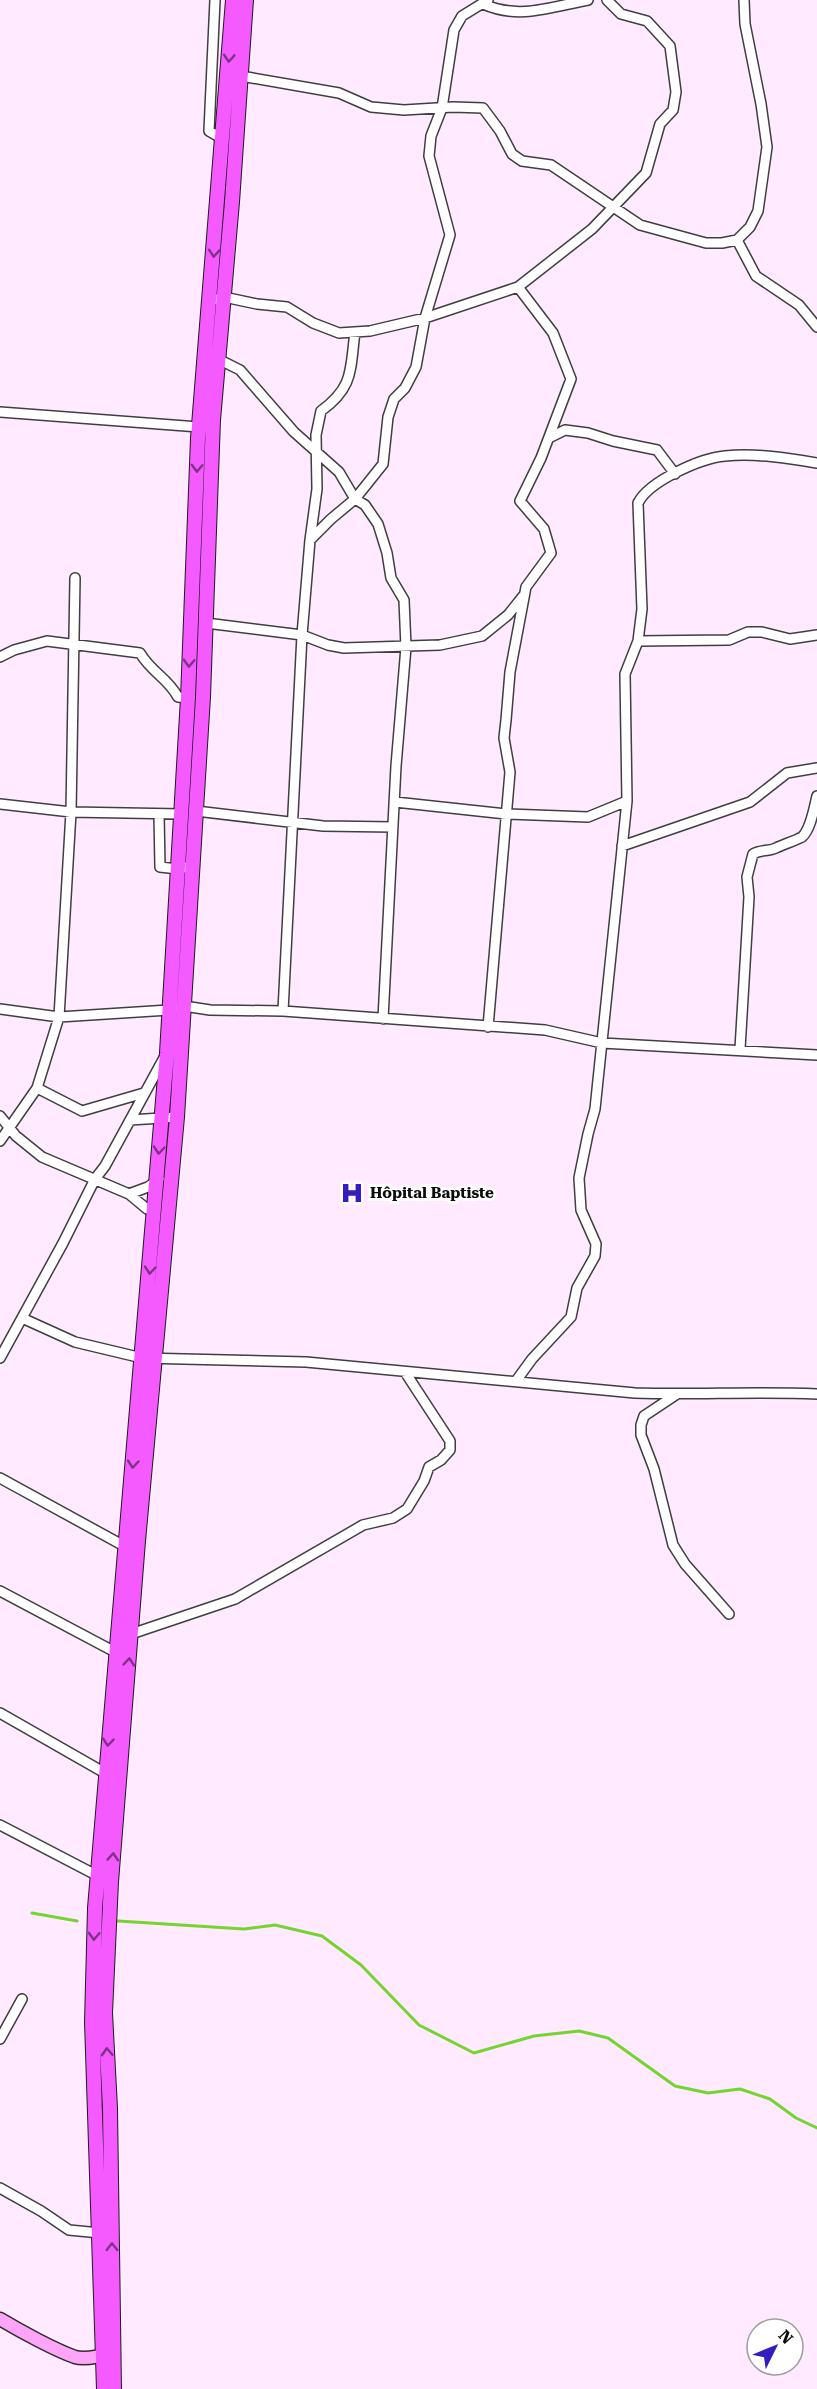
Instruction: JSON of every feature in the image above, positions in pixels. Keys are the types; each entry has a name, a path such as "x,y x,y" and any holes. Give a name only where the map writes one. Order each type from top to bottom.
{"main road":[{"path":"217,299 223,140 233,0"},
{"path":"114,2389 108,2355 100,2233 92,2022 98,1876 126,1546 177,1117 206,623 213,420 212,361 241,76 246,0"},
{"path":"104,2389 108,2355 110,2120 105,2013 111,1882 131,1634 156,1181 167,1053 188,698 199,427 212,361"}],"street":[{"path":"215,0 209,131 223,140"},
{"path":"310,540 355,499 383,464 388,417 394,399 405,388 416,367 425,318 450,235 429,156 431,136 441,108 454,30 462,16 486,2 500,11 519,13 588,0"},
{"path":"217,299 287,307 313,323 339,333 370,331 425,318 518,287 592,229 646,173 660,124 673,110 676,92 670,46 647,21 621,14 607,0"},
{"path":"241,76 339,93 371,107 404,111 483,108 500,131 512,154 522,161 551,165 640,225 706,243 722,243 737,240 750,227 758,211 767,147 745,24 744,0"},
{"path":"737,240 756,276 799,305 817,327"},
{"path":"488,1027 510,772 505,746 510,672 526,587 534,573 552,553 544,529 520,501 549,438 571,379 553,333 518,287"},
{"path":"283,1011 302,635 317,489 316,435 321,411 338,398 349,380 355,332"},
{"path":"212,361 240,370 269,406 316,453 339,472 355,499 365,505 378,524 387,553 391,578 404,600 406,647 393,827 383,1019"},
{"path":"0,412 199,427"},
{"path":"549,438 565,430 588,433 657,450 675,474"},
{"path":"516,1381 532,1359 571,1317 577,1288 595,1256 596,1244 580,1210 579,1178 595,1108 627,801 625,674 638,641 642,609 637,508 646,492 675,474 724,456 796,459 817,463"},
{"path":"0,1141 37,1088 58,1017 71,812 75,578"},
{"path":"206,623 245,630 268,630 302,635 328,645 345,648 440,645 482,636 508,615 525,593"},
{"path":"638,641 729,640 748,632 762,632 790,639 817,635"},
{"path":"0,657 14,650 47,641 140,653 147,665 170,683 178,697 188,698"},
{"path":"622,846 750,802 787,773 817,768"},
{"path":"740,1049 749,897 747,877 753,854 760,850 773,850 789,841 800,839 806,832 817,796"},
{"path":"395,801 506,814 588,817 627,801"},
{"path":"0,804 71,812 181,814"},
{"path":"196,811 293,823 393,827"},
{"path":"159,815 160,867 178,869 193,866"},
{"path":"0,1009 58,1017 169,1010 184,1006 210,1010 283,1011 545,1030 602,1043 817,1055"},
{"path":"2,1351 22,1318 95,1179 105,1166 167,1053"},
{"path":"37,1088 82,1111 144,1093"},
{"path":"0,1116 27,1146 42,1156 69,1170 129,1194 147,1209 155,1211"},
{"path":"130,1120 148,1117 162,1119 177,1117"},
{"path":"129,1194 156,1181 171,1169"},
{"path":"22,1318 75,1342 148,1358 306,1362 677,1394 747,1391 817,1394"},
{"path":"131,1634 235,1599 363,1526 393,1518 407,1509 424,1481 429,1467 441,1460 450,1450 450,1441 405,1372"},
{"path":"677,1394 644,1416 640,1425 641,1435 654,1469 673,1545 685,1564 729,1614"},
{"path":"0,1478 126,1546"},
{"path":"0,1591 117,1653"},
{"path":"0,1713 105,1773"},
{"path":"0,1825 98,1876"},
{"path":"0,2039 22,1999"},
{"path":"0,2188 69,2230 100,2233"},
{"path":"0,2319 76,2357 93,2358 108,2355"}],"waterway":[{"path":"32,1913 77,1921"},
{"path":"118,1921 244,1929 275,1925 322,1936 361,1965 419,2025 474,2053 534,2036 579,2031 608,2038 675,2086 708,2093 740,2089 770,2099 796,2118 817,2128"}],"place":[{"name":"Hôpital Baptiste","path":"352,1193"}]}
